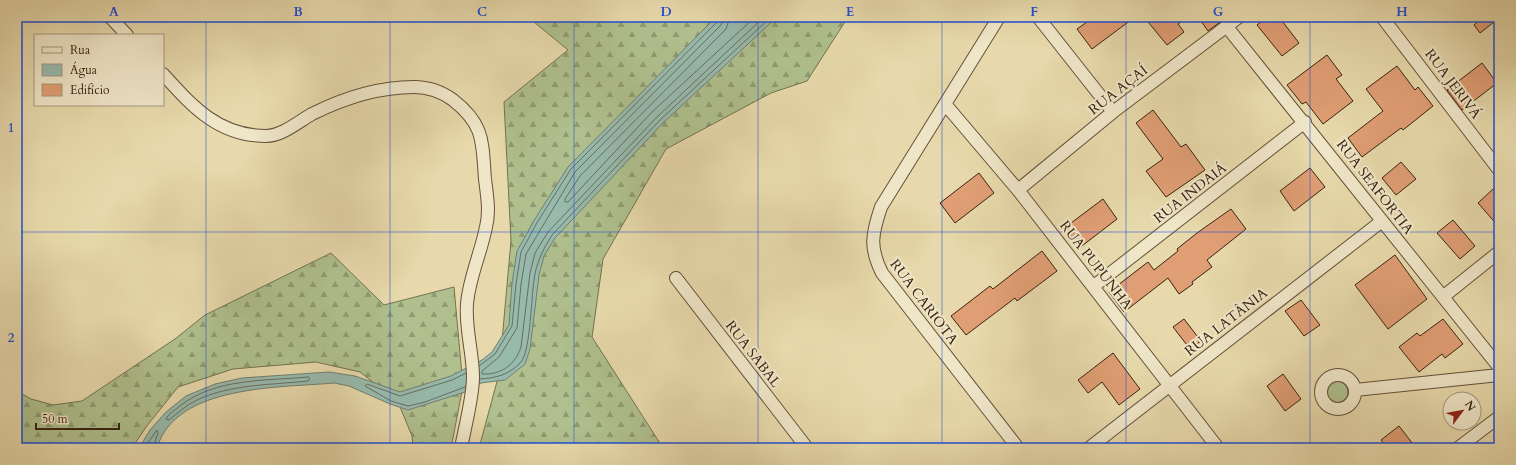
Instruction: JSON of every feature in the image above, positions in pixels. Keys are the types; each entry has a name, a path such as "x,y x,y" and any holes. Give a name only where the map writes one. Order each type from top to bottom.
{"street":[{"path":"110,17 126,34"},
{"name":"RUA CARIOTA","path":"999,17 881,207 874,229 872,242 874,253 882,274 1018,448"},
{"path":"1038,17 1113,112"},
{"name":"RUA AÇAÍ","path":"1018,190 1113,112 1239,17"},
{"name":"RUA JERIVÁ","path":"1382,17 1499,170"},
{"name":"RUA SEAFORTIA","path":"1227,27 1305,122 1499,367"},
{"path":"164,75 198,110 217,123 236,131 254,135 277,134 339,102 376,90 416,87 435,91 447,96 467,111 473,119 482,142 488,209 487,226 468,291 467,307 473,353 473,380 461,448"},
{"name":"RUA PUPUNHA","path":"945,104 1018,190 1094,286 1218,448"},
{"name":"RUA INDAIÁ","path":"1094,286 1305,122"},
{"name":"RUA LATÂNIA","path":"1089,448 1382,221"},
{"path":"1444,296 1499,252"},
{"name":"RUA SABAL","path":"676,278 807,448"},
{"path":"1356,390 1499,375"},
{"path":"1458,448 1499,417"}],"green space":[{"path":"528,17 848,17 807,81 771,93 666,149 603,259 592,337 663,448 479,448 499,374 511,241 504,102 568,50"},
{"path":"331,253 384,305 454,287 463,386 451,448 413,448 412,436 398,402 360,372 316,362 233,369 178,387 146,427 132,448 17,448 17,391 31,399 53,405 82,401 175,339 205,315"},
{"path":"1337,381 1345,384 1348,392 1345,400 1337,403 1329,400 1326,392 1329,384"}],"water":[{"path":"716,17 777,17 663,123 555,238 544,256 539,275 530,349 525,364 505,380 481,383 465,392 408,410 390,404 349,386 334,383 287,386 233,393 207,401 185,412 168,427 157,448 139,448 150,430 166,412 186,396 215,384 242,378 329,372 355,376 400,392 451,376 482,360 492,352 509,325 512,283 517,251 535,219 568,167"}],"building":[{"path":"1094,17 1135,17 1092,49 1077,29"},
{"path":"1144,17 1187,17 1178,24 1184,32 1167,45"},
{"path":"1198,17 1227,17 1208,31"},
{"path":"1267,17 1279,17 1299,43 1282,56 1257,25"},
{"path":"1483,17 1499,18 1480,33 1474,25"},
{"path":"1327,55 1342,75 1336,79 1353,101 1323,124 1306,102 1302,104 1287,85"},
{"path":"1482,63 1497,83 1462,110 1447,90"},
{"path":"1397,66 1415,90 1418,87 1433,106 1403,130 1401,128 1362,157 1348,138 1383,111 1366,89"},
{"path":"1153,110 1181,147 1186,144 1205,170 1166,197 1146,171 1163,159 1136,123"},
{"path":"1401,162 1416,179 1396,195 1382,178"},
{"path":"1310,168 1325,187 1294,211 1280,191"},
{"path":"979,173 994,193 955,223 940,203"},
{"path":"1493,189 1499,196 1499,227 1478,203"},
{"path":"1103,199 1117,219 1078,249 1063,229"},
{"path":"1231,209 1246,229 1207,260 1212,267 1179,294 1168,278 1124,312 1109,292 1148,262 1154,270 1178,251 1177,249 1197,233"},
{"path":"1453,220 1475,246 1460,259 1437,233"},
{"path":"1042,251 1057,271 1017,301 1015,298 966,335 951,316 990,286 993,289"},
{"path":"1395,255 1427,299 1388,329 1355,285"},
{"path":"1301,300 1320,325 1304,336 1285,311"},
{"path":"1184,319 1201,341 1190,349 1173,327"},
{"path":"1443,319 1463,344 1445,358 1442,354 1419,372 1399,347 1417,333 1420,336"},
{"path":"1113,353 1140,389 1119,405 1102,382 1088,393 1078,380"},
{"path":"1283,374 1301,399 1285,411 1267,386"},
{"path":"1399,426 1416,448 1387,448 1381,440"}]}
